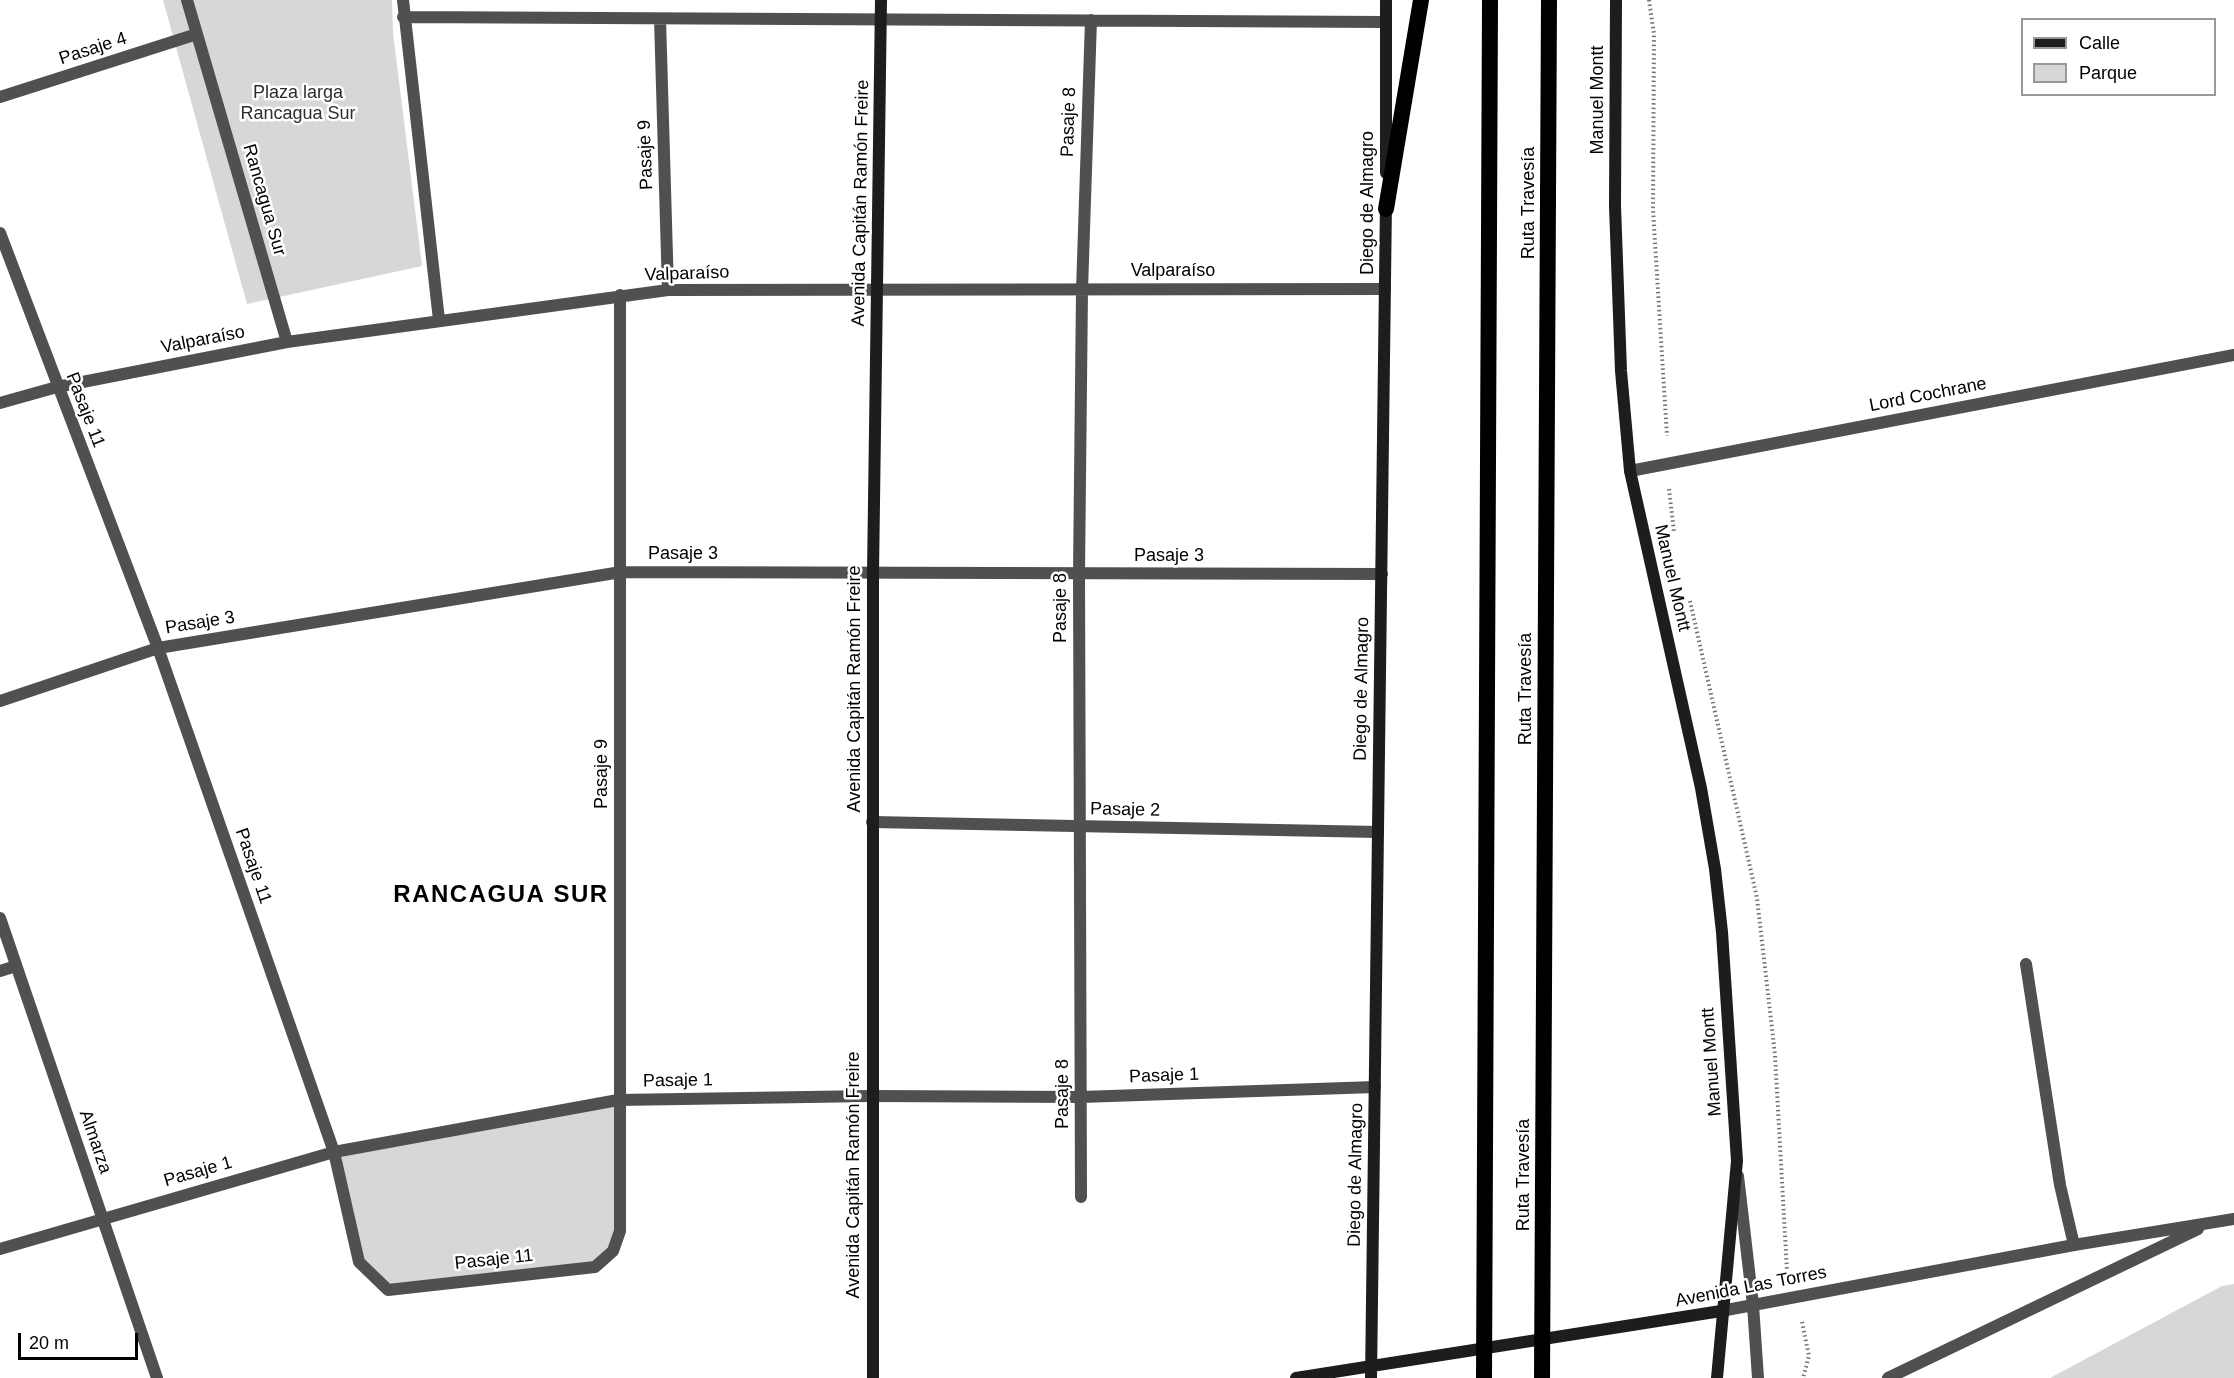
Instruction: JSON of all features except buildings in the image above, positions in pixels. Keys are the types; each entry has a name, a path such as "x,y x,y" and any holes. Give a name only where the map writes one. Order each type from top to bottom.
{"highway":[{"path":"1386,209 1421,0"},
{"path":"1484,1378 1490,0"},
{"name":"Ruta Travesía","path":"1542,1378 1549,0"}],"main road":[{"name":"Avenida Capitán Ramón Freire","path":"873,1378 871,1096 873,573 881,0"},
{"name":"Diego de Almagro","path":"1371,1372 1386,209 1386,0"},
{"name":"Manuel Montt","path":"1616,0 1615,206 1621,371 1630,471 1699,777 1715,869 1737,1161 1721,1311 1717,1378"},
{"name":"Avenida Las Torres","path":"1296,1378 1371,1372 1408,1359 1721,1311"}],"street":[{"name":"Rancagua Sur","path":"187,0 287,342"},
{"path":"402,0 439,321"},
{"path":"403,17 1386,22"},
{"name":"Pasaje 9","path":"660,19 668,290"},
{"name":"Pasaje 8","path":"1081,1197 1079,573 1082,290 1090,20"},
{"name":"Pasaje 4","path":"0,97 197,34"},
{"name":"Pasaje 11","path":"0,233 158,648 334,1152 359,1262 388,1290 595,1267 613,1251"},
{"name":"Valparaíso","path":"0,403 57,387 287,342 668,290 1385,289"},
{"name":"Pasaje 9","path":"613,1251 620,1231 618,1100 620,295"},
{"name":"Lord Cochrane","path":"1630,471 2234,355"},
{"name":"Pasaje 3","path":"0,701 158,648 621,572 1382,574"},
{"name":"Pasaje 2","path":"872,822 1378,832"},
{"name":"Almarza","path":"0,918 157,1378"},
{"path":"2026,964 2060,1185 2074,1245"},
{"path":"0,971 16,966"},
{"name":"Pasaje 1","path":"0,1249 102,1217 334,1152 618,1100 871,1096 1081,1097 1375,1087"},
{"name":"Manuel Montt","path":"1737,1161 1753,1305 1758,1378"},
{"name":"Avenida Las Torres","path":"1721,1311 2074,1245 2234,1219"},
{"name":"Avenida Las Torres","path":"1888,1378 2210,1223"}],"path":[{"path":"1649,0 1654,34 1653,210 1668,464 1675,540"},
{"path":"1688,594 1727,757 1757,898 1775,1055 1788,1297 1800,1311 1809,1356 1803,1378"}],"green space":[{"name":"Plaza larga Rancagua Sur","path":"163,0 392,0 393,33 422,266 247,304"},
{"path":"618,1100 620,1231 595,1267 388,1290 359,1262 334,1152"},
{"path":"2234,1284 2234,1378 2050,1378 2222,1286"}],"district":[{"name":"RANCAGUA SUR","path":"501,895"}]}
